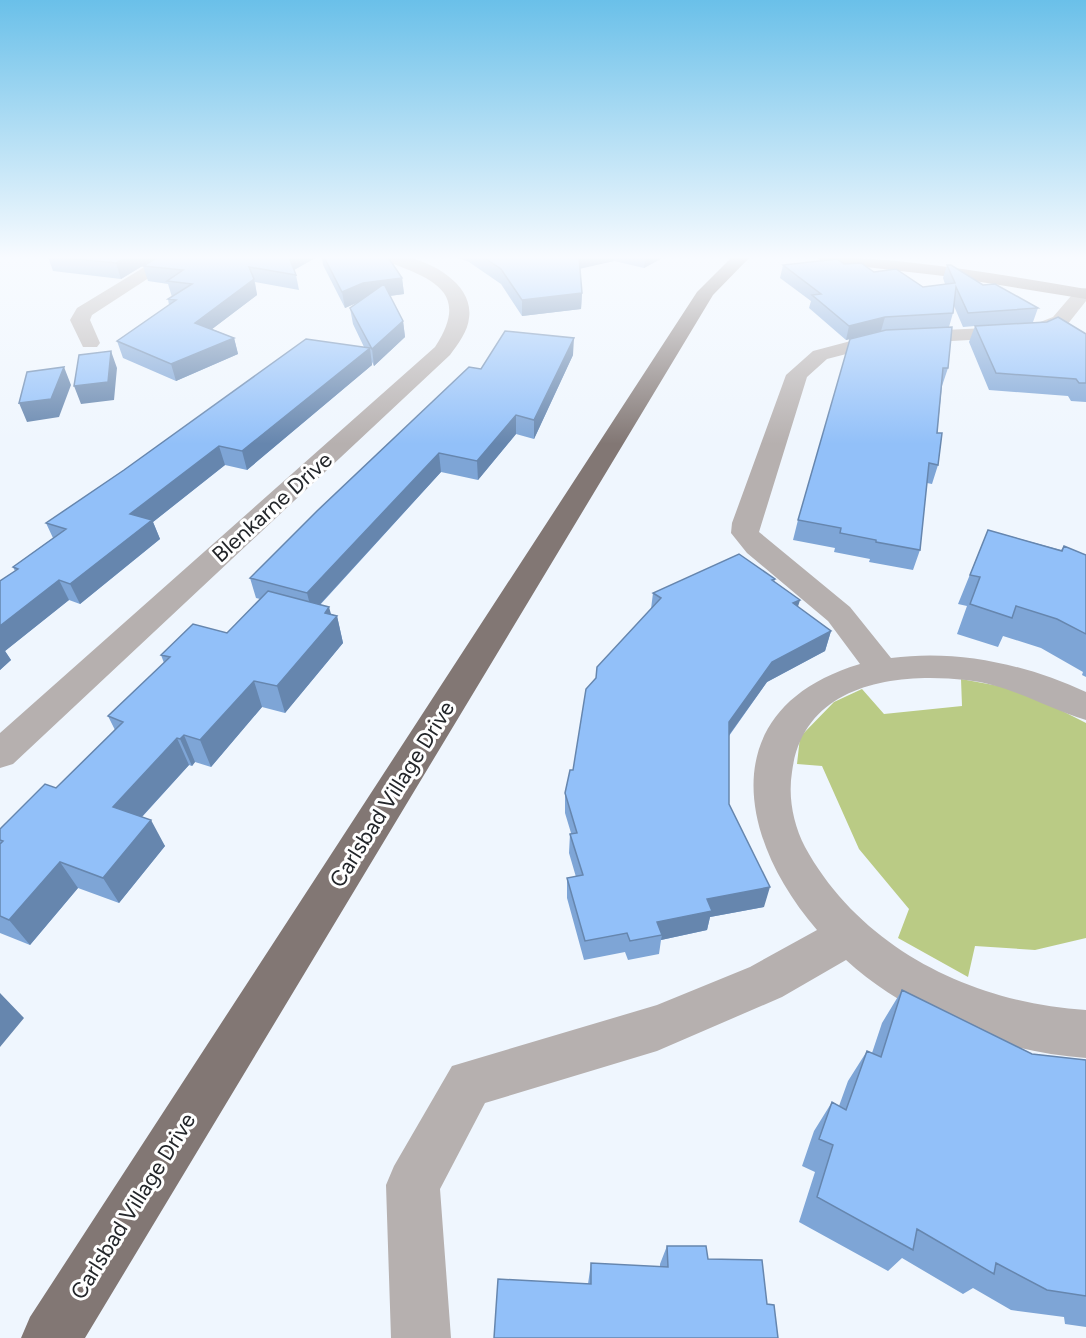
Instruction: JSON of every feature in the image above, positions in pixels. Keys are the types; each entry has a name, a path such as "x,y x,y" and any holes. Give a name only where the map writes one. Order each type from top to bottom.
{"main road":[{"name":"Carlsbad Village Drive","path":"51,1338 689,319"}],"street":[{"path":"80,319 90,343"},
{"name":"Blenkarne Drive","path":"0,754 444,351 459,319"},
{"path":"882,670 839,614 757,547 745,533 746,523 797,375 820,355 881,339 1033,332 1061,319"},
{"path":"1086,707 1064,696 1015,678 972,669 923,665 882,670 840,682 811,699 786,728 774,758 771,797 777,828 792,863 812,894 849,935 905,978 969,1010 1052,1033 1086,1034"},
{"path":"421,1338 413,1185 469,1083 657,1028 766,982 849,935"}],"green space":[{"path":"961,679 1021,690 1086,723 1086,938 1035,950 975,946 968,977 898,938 909,909 859,849 822,766 797,764 800,737 834,702 862,689 884,714 962,706"}],"building":[{"path":"148,319 200,319 195,323 234,338 171,364 117,341"},
{"path":"356,319 402,319 403,321 372,349"},
{"path":"841,319 875,319 849,326"},
{"path":"1062,319 1086,334 1086,383 1079,383 1076,379 996,373 975,326"},
{"path":"952,327 948,368 943,368 937,433 942,433 938,465 929,463 920,550 876,542 876,540 840,533 841,528 798,520 850,339 886,330"},
{"path":"505,331 574,338 534,420 516,415 477,461 439,453 307,593 250,578 469,367 481,369"},
{"path":"306,339 370,348 242,451 219,446 130,514 152,520 70,584 59,580 0,626 0,581 18,569 13,567 66,529 46,523"},
{"path":"111,351 108,382 74,386 79,355"},
{"path":"64,367 51,399 19,403 27,372"},
{"path":"988,530 1062,551 1064,546 1086,555 1086,634 1057,619 1016,606 1012,618 970,604 980,577 970,575"},
{"path":"739,554 775,579 772,580 800,600 793,603 831,631 772,662 729,722 729,804 770,887 707,899 712,911 657,922 662,935 630,941 627,933 585,941 567,878 583,875 570,834 577,833 565,793 570,770 573,770 586,689 596,678 597,667 661,598 653,593"},
{"path":"268,591 329,607 325,613 337,616 277,686 254,681 200,740 184,735 180,739 177,738 113,807 151,820 103,878 60,862 9,920 0,916 0,844 3,841 0,840 0,829 45,784 56,788 123,722 108,716 170,657 161,655 193,624 227,633"},
{"path":"902,990 1032,1054 1086,1060 1086,1296 1047,1290 996,1263 994,1274 917,1229 913,1250 817,1197 833,1145 819,1139 832,1102 846,1110 867,1051 881,1057"},
{"path":"667,1246 706,1246 708,1259 762,1260 767,1304 774,1305 778,1338 494,1338 498,1279 591,1284 591,1263 668,1267"}]}
